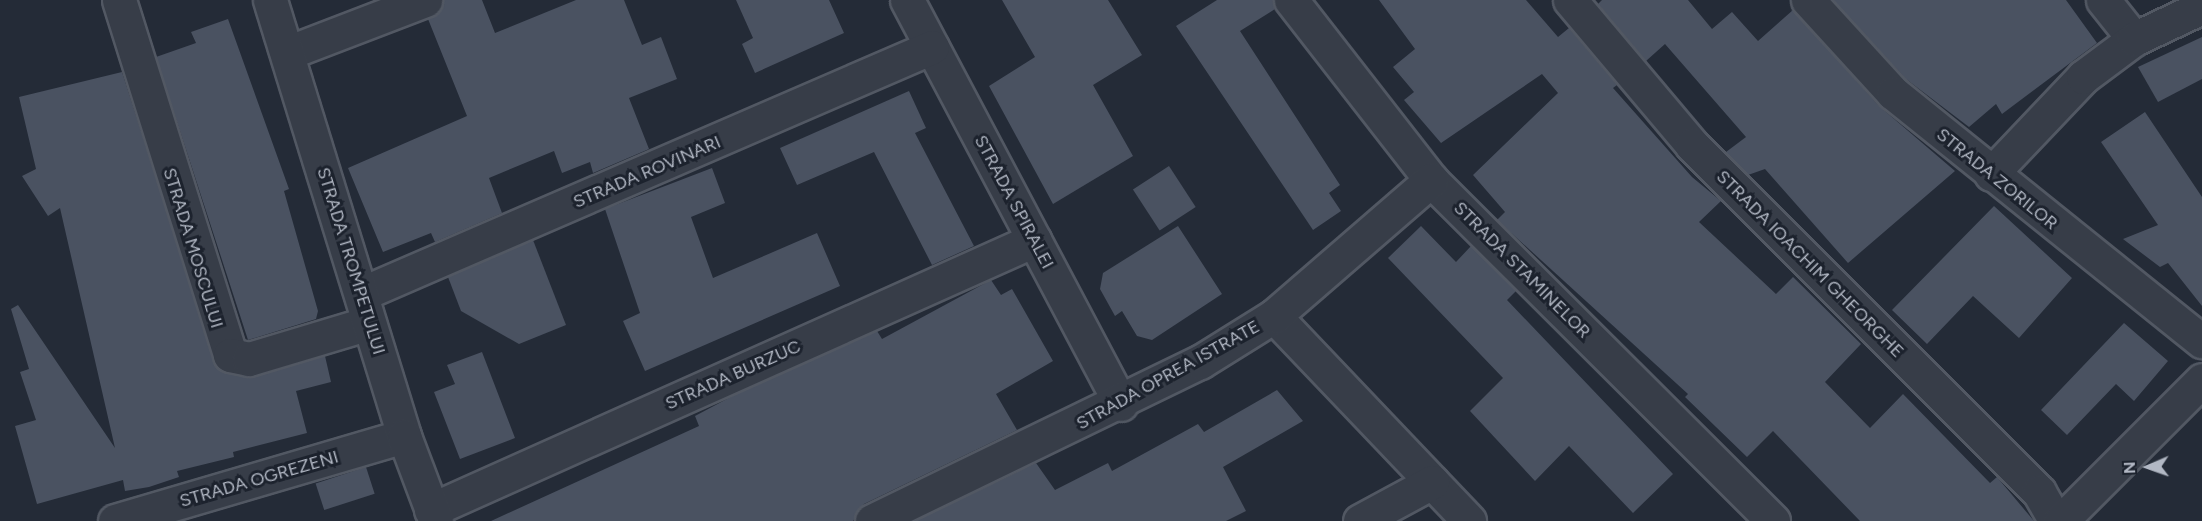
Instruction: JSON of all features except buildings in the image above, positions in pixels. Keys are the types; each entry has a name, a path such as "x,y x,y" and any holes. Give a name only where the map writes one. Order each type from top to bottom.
{"street":[{"name":"STRADA MOSCULUI","path":"119,0 230,356 249,359 365,308"},
{"name":"STRADA TROMPETULUI","path":"270,0 404,436 434,515"},
{"path":"287,53 425,0"},
{"name":"STRADA SPIRALEI","path":"907,0 1121,404"},
{"name":"STRADA STAMINELOR","path":"1291,0 1431,180 1773,521"},
{"name":"STRADA IOACHIM GHEORGHE","path":"1570,0 1692,145 2039,492 2058,521"},
{"name":"STRADA ZORILOR","path":"1808,0 1893,93 1991,174 2202,341"},
{"path":"2103,0 2134,39"},
{"path":"1991,174 2054,104 2134,39 2202,6"},
{"name":"STRADA ROVINARI","path":"365,308 932,47"},
{"name":"STRADA OPREA ISTRATE","path":"872,521 1121,404 1274,316 1431,180"},
{"name":"STRADA BURZUC","path":"434,515 1034,240"},
{"path":"1274,316 1469,521"},
{"path":"2058,521 2202,380"},
{"name":"STRADA OGREZENI","path":"115,521 404,436"},
{"path":"1360,521 1432,482"}]}
